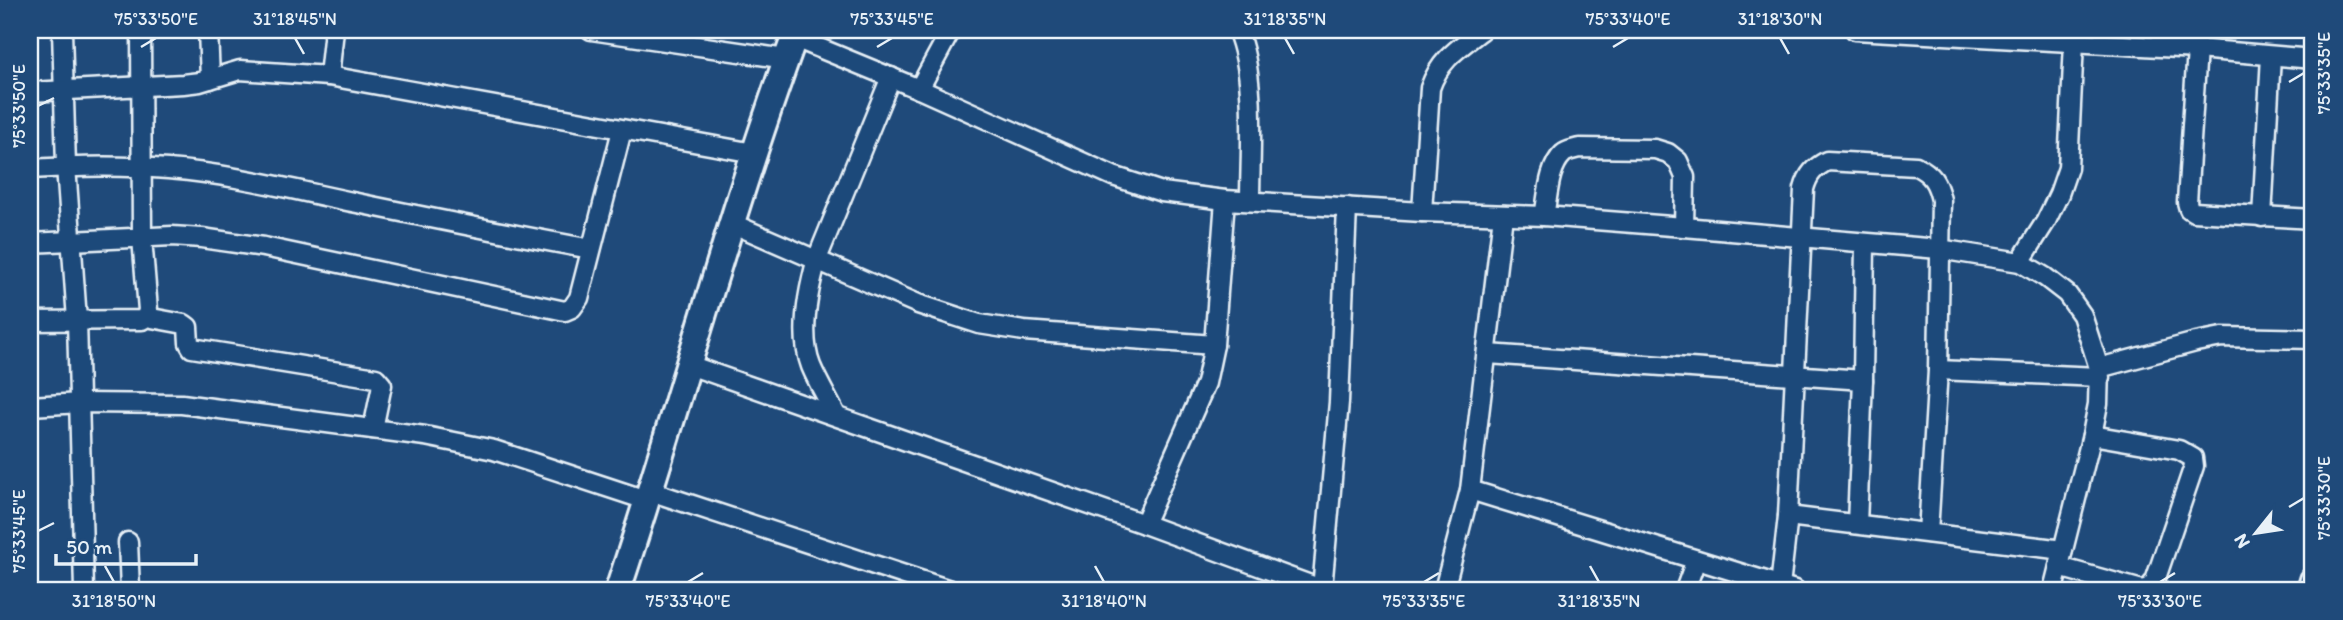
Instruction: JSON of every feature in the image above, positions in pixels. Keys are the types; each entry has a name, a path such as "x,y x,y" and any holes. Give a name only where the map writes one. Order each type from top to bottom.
{"street":[{"path":"62,30 66,166 77,320 84,590"},
{"path":"141,30 142,238 148,310 146,317"},
{"path":"208,30 210,79"},
{"path":"329,76 334,30"},
{"path":"591,30 793,42 891,77 1138,186 1161,192 1225,200 1422,212 1544,216 1684,227 1939,249 2020,262 2067,294 2082,315 2099,372 2098,404 2092,435 2053,590"},
{"path":"919,89 951,30"},
{"path":"1237,30 1243,44 1248,80 1250,201"},
{"path":"1422,212 1430,88 1436,71 1448,57 1482,30"},
{"path":"1855,30 2197,48 2313,59"},
{"path":"618,590 650,496 731,223 793,42"},
{"path":"2020,262 2046,221 2068,168 2074,42"},
{"path":"2197,48 2189,209 2194,212 2313,219"},
{"path":"2262,217 2271,56"},
{"path":"30,92 183,84 248,69 329,76 754,153"},
{"path":"836,415 810,364 806,328 808,289 817,259 891,77"},
{"path":"30,243 172,236 202,238 264,247 565,311 572,308 579,298 622,130"},
{"path":"1544,216 1553,171 1561,155 1579,148 1655,149 1668,153 1678,161 1685,177 1684,227"},
{"path":"1470,490 1696,561 1751,584 1788,588 1788,516 1804,189 1808,177 1816,167 1827,161 1916,166 1929,172 1938,185 1941,200 1938,370 1928,533"},
{"path":"30,169 66,166 141,167 192,172 276,186 489,231 592,249"},
{"path":"1144,524 1206,383 1214,345 1225,200"},
{"path":"689,365 1144,524 1323,590 1339,401 1347,207"},
{"path":"1444,590 1470,490 1503,215"},
{"path":"731,223 918,304 979,324 1024,331 1214,345"},
{"path":"1857,524 1864,380 1866,244"},
{"path":"30,321 142,320 146,317 184,324 188,327 188,343 192,348 376,378 382,385 373,429"},
{"path":"1938,370 2099,372 2196,342 2222,337 2313,339"},
{"path":"1488,354 1864,380"},
{"path":"30,406 80,403 182,404 425,436 494,450 950,590"},
{"path":"1788,516 1928,533 2061,558 2142,590 2149,588 2155,580 2194,466 2193,458 2179,450 2092,435"},
{"path":"128,542 131,590"},
{"path":"1685,590 1696,561"},
{"path":"2309,590 2313,580"}]}
